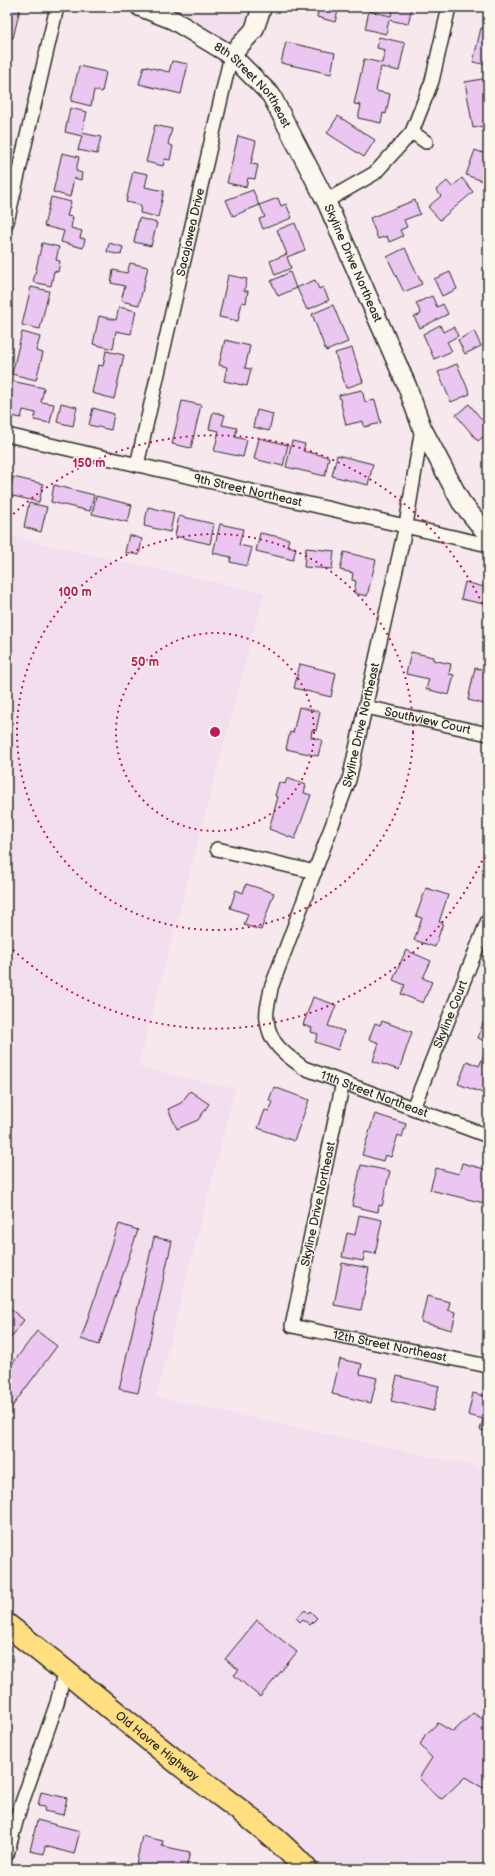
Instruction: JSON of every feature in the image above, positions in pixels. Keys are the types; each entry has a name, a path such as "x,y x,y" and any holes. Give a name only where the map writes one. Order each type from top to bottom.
{"highway":[{"name":"Old Havre Highway","path":"7,1625 65,1669 186,1770 262,1827 306,1869"}],"street":[{"path":"7,222 56,7"},
{"name":"8th Street Northeast","path":"140,7 173,20 231,55 271,95 326,201"},
{"name":"Sacajawea Drive","path":"137,465 231,55 254,30 262,7"},
{"name":"Skyline Drive Northeast","path":"449,7 432,81 412,132 375,173 326,201 407,386 422,428 461,502 483,529 488,532"},
{"path":"412,132 426,142"},
{"name":"Skyline Drive Northeast","path":"272,1036 266,1019 271,988 349,780 406,525 422,428"},
{"name":"9th Street Northeast","path":"7,435 488,544"},
{"name":"Southview Court","path":"366,707 488,734"},
{"path":"217,849 315,872"},
{"name":"Skyline Court","path":"413,1108 488,920"},
{"name":"11th Street Northeast","path":"272,1036 282,1053 304,1068 488,1136"},
{"name":"Skyline Drive Northeast","path":"292,1326 343,1082"},
{"name":"12th Street Northeast","path":"292,1326 488,1366"},
{"path":"7,1854 19,1811 57,1703 65,1669"}],"shaded area":[{"path":"140,7 262,7 231,55"},
{"path":"7,536 264,593 138,1067 235,1089 156,1397 488,1469 488,1869 306,1869 7,1623"}],"building":[{"path":"7,7 20,9 13,38 7,37"},
{"path":"304,7 339,7 335,22 317,17 318,11"},
{"path":"393,7 412,7 408,24 389,20 386,34 365,29 369,11 391,16"},
{"path":"488,7 488,23 484,22"},
{"path":"481,28 488,29 488,65 473,62"},
{"path":"379,37 405,43 399,71 381,67 376,91 390,94 386,114 383,113 381,123 358,118 361,105 354,104 364,59 382,63 385,50 377,48"},
{"path":"286,42 335,53 331,74 281,63"},
{"path":"172,61 188,64 181,94 139,84 144,66 169,72"},
{"path":"79,66 106,72 102,92 94,90 91,106 71,101"},
{"path":"488,78 488,98 485,99 488,125 473,128 465,82"},
{"path":"70,108 87,112 82,133 101,137 97,154 78,150 82,136 65,132"},
{"path":"338,116 375,140 364,157 327,133"},
{"path":"155,125 172,129 168,144 173,146 170,160 165,159 163,166 146,162"},
{"path":"238,136 256,141 251,164 258,165 255,179 248,178 246,187 227,183"},
{"path":"475,150 488,155 488,168 483,181 466,175"},
{"path":"62,153 79,157 76,171 82,173 81,180 74,178 70,197 53,192"},
{"path":"133,171 148,174 145,187 164,191 158,217 140,213 141,205 126,202"},
{"path":"462,178 473,192 440,220 428,207 441,196 436,190 447,181 452,187"},
{"path":"253,190 259,205 278,198 281,206 286,204 292,218 263,229 259,219 265,217 260,205 233,216 226,200"},
{"path":"51,197 71,202 67,216 73,217 71,228 82,231 80,238 85,239 83,248 61,242 64,231 44,226"},
{"path":"415,200 420,214 404,220 407,227 400,230 403,236 389,242 387,236 378,239 370,218"},
{"path":"139,218 157,223 151,246 134,242"},
{"path":"295,223 305,250 287,257 291,268 275,275 270,261 287,254 277,230"},
{"path":"42,243 59,247 56,260 60,261 58,272 54,271 51,286 33,282"},
{"path":"109,243 123,247 121,255 107,252"},
{"path":"405,248 422,284 404,292 387,257"},
{"path":"130,263 148,267 139,305 121,301 125,286 111,283 113,270 127,273"},
{"path":"290,272 296,288 315,280 319,289 323,287 329,300 307,310 297,288 278,296 271,281"},
{"path":"450,272 457,289 442,296 434,279"},
{"path":"228,275 247,279 244,291 248,291 246,303 242,302 238,321 219,317"},
{"path":"31,287 49,291 40,329 22,325"},
{"path":"432,296 437,307 443,304 448,314 420,328 414,317 421,314 416,303"},
{"path":"333,305 348,342 326,351 312,314"},
{"path":"119,307 136,311 131,334 116,331 113,349 93,344 99,316 116,320"},
{"path":"440,325 443,332 454,327 458,336 447,342 452,351 434,359 423,334"},
{"path":"474,331 481,346 465,354 458,340"},
{"path":"22,332 40,337 36,351 43,353 36,380 12,374"},
{"path":"225,340 250,346 245,368 251,369 247,386 224,381 227,367 219,365"},
{"path":"352,348 363,382 346,388 335,353"},
{"path":"106,351 124,355 114,399 92,393 98,365 103,366"},
{"path":"457,364 470,394 451,402 438,372"},
{"path":"7,380 44,388 41,402 54,404 50,423 34,420 36,413 23,410 21,418 7,415"},
{"path":"362,390 365,402 375,400 381,423 364,427 363,421 346,425 339,395"},
{"path":"182,401 201,405 191,448 172,444"},
{"path":"61,403 77,407 73,426 57,422"},
{"path":"469,404 488,427 488,433 478,441 456,415"},
{"path":"93,408 114,414 111,430 89,425"},
{"path":"257,410 273,414 269,431 253,427"},
{"path":"213,412 225,415 222,425 237,428 235,437 247,440 243,457 214,451 219,431 209,429"},
{"path":"259,438 288,445 283,466 254,459"},
{"path":"292,441 305,444 303,451 329,457 325,476 286,467"},
{"path":"337,455 373,464 368,485 332,476"},
{"path":"13,477 43,484 39,502 9,495"},
{"path":"54,485 94,495 90,511 51,502"},
{"path":"96,496 132,505 128,522 92,514"},
{"path":"29,503 47,507 41,532 24,527"},
{"path":"148,507 174,513 170,532 144,526"},
{"path":"179,516 214,524 210,544 175,536"},
{"path":"220,524 243,529 239,545 252,548 247,566 230,562 231,557 213,553"},
{"path":"260,533 289,539 287,546 296,548 293,560 256,551"},
{"path":"129,535 142,539 139,555 125,552"},
{"path":"306,548 334,551 332,569 304,567"},
{"path":"344,552 376,560 367,596 354,593 356,581 352,580 353,573 340,570"},
{"path":"465,582 488,588 488,605 461,599"},
{"path":"411,652 433,657 433,660 451,664 449,674 454,675 449,695 426,689 429,679 406,674"},
{"path":"300,664 336,673 331,697 294,688"},
{"path":"475,668 488,670 488,705 468,700"},
{"path":"299,707 320,712 316,731 312,730 311,737 322,740 318,756 286,749 290,732 293,733"},
{"path":"287,778 306,785 304,793 311,795 295,839 269,829 278,797 275,796 279,782 285,784"},
{"path":"246,884 274,893 261,930 244,925 248,914 230,908 236,890 243,893"},
{"path":"426,888 448,895 439,922 443,923 435,947 414,940 422,918 416,916"},
{"path":"406,950 431,961 423,978 432,982 423,1003 401,994 405,985 393,980"},
{"path":"313,997 336,1005 328,1026 344,1031 338,1050 315,1042 318,1034 311,1032 312,1028 303,1025"},
{"path":"485,1017 488,1018 488,1042 478,1038"},
{"path":"382,1021 412,1032 399,1070 373,1061 379,1043 369,1039 375,1023 380,1025"},
{"path":"488,1051 488,1095 458,1084 467,1061 479,1066 484,1055 486,1056"},
{"path":"274,1087 309,1100 294,1141 258,1128 265,1110 269,1111 273,1102 269,1100"},
{"path":"190,1091 209,1104 198,1120 177,1129 168,1109 181,1103"},
{"path":"375,1114 406,1124 402,1137 398,1135 391,1157 385,1155 383,1161 362,1155"},
{"path":"462,1163 488,1170 488,1189 484,1203 430,1190 436,1168 459,1174"},
{"path":"361,1165 390,1171 382,1206 379,1205 378,1212 352,1206"},
{"path":"359,1215 382,1220 375,1254 365,1252 363,1261 342,1257 347,1233 355,1235"},
{"path":"119,1224 138,1230 99,1345 81,1339"},
{"path":"154,1237 172,1241 138,1393 119,1389"},
{"path":"342,1263 369,1268 361,1310 334,1305"},
{"path":"427,1296 450,1302 448,1310 456,1312 452,1330 421,1322"},
{"path":"9,1308 24,1320 7,1343 7,1311"},
{"path":"37,1331 57,1346 11,1408 7,1405 7,1371"},
{"path":"340,1359 362,1364 360,1374 377,1378 371,1403 332,1394"},
{"path":"397,1376 439,1386 433,1411 391,1401"},
{"path":"473,1393 488,1397 488,1431 480,1430 483,1419 468,1415"},
{"path":"305,1610 308,1613 310,1611 317,1618 310,1625 303,1619 300,1622 296,1618"},
{"path":"257,1620 297,1652 260,1697 234,1675 239,1670 225,1659"},
{"path":"473,1713 488,1725 488,1746 484,1754 488,1758 488,1783 483,1788 465,1777 442,1799 436,1796 419,1778 432,1758 420,1745 425,1735 438,1723 453,1732"},
{"path":"41,1792 67,1798 63,1815 44,1811 45,1807 38,1806"},
{"path":"37,1820 80,1831 74,1854 45,1846 44,1854 30,1851"},
{"path":"142,1836 163,1841 162,1846 190,1852 186,1869 135,1869"}]}
